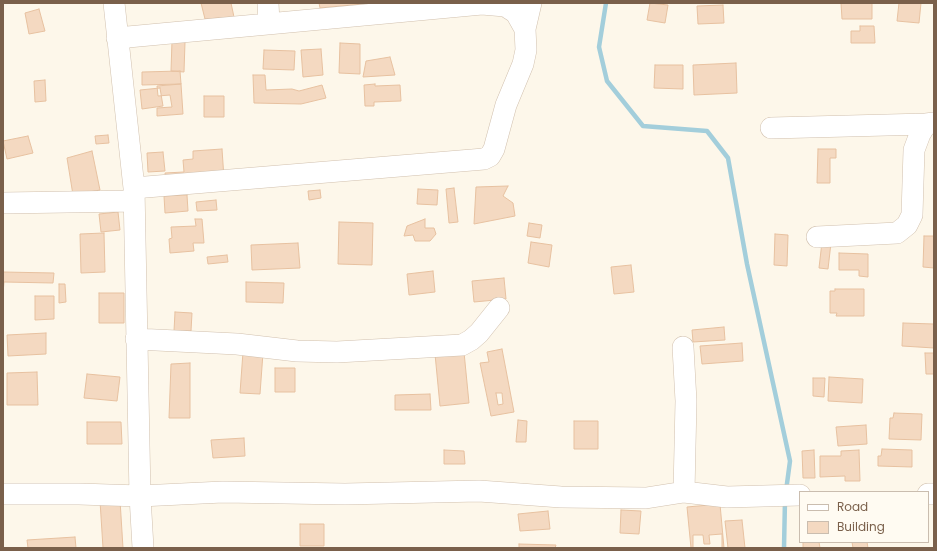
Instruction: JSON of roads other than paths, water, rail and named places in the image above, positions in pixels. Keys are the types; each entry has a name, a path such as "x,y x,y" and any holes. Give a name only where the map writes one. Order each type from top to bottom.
{"street":[{"path":"114,3 133,195 137,269 136,339 140,496 143,548"},
{"path":"3,203 133,195 484,159 490,156 494,149 506,105 523,64 526,50 525,29 531,3"},
{"path":"117,38 268,13 482,4 505,6 516,14 525,29"},
{"path":"771,128 930,124"},
{"path":"817,237 897,233 907,225 912,215 914,150 920,134 930,124"},
{"path":"136,339 237,344 297,351 337,352 462,344 471,340 499,308"},
{"path":"683,347 686,401 684,492"},
{"path":"3,494 140,496 223,492 345,494 479,491 561,497 646,498 684,492 728,497 799,495"}],"waterway":[{"path":"606,3 599,47 607,81 643,126 707,131 728,158 747,264 790,461 786,491"},
{"path":"784,548 785,500"}]}
